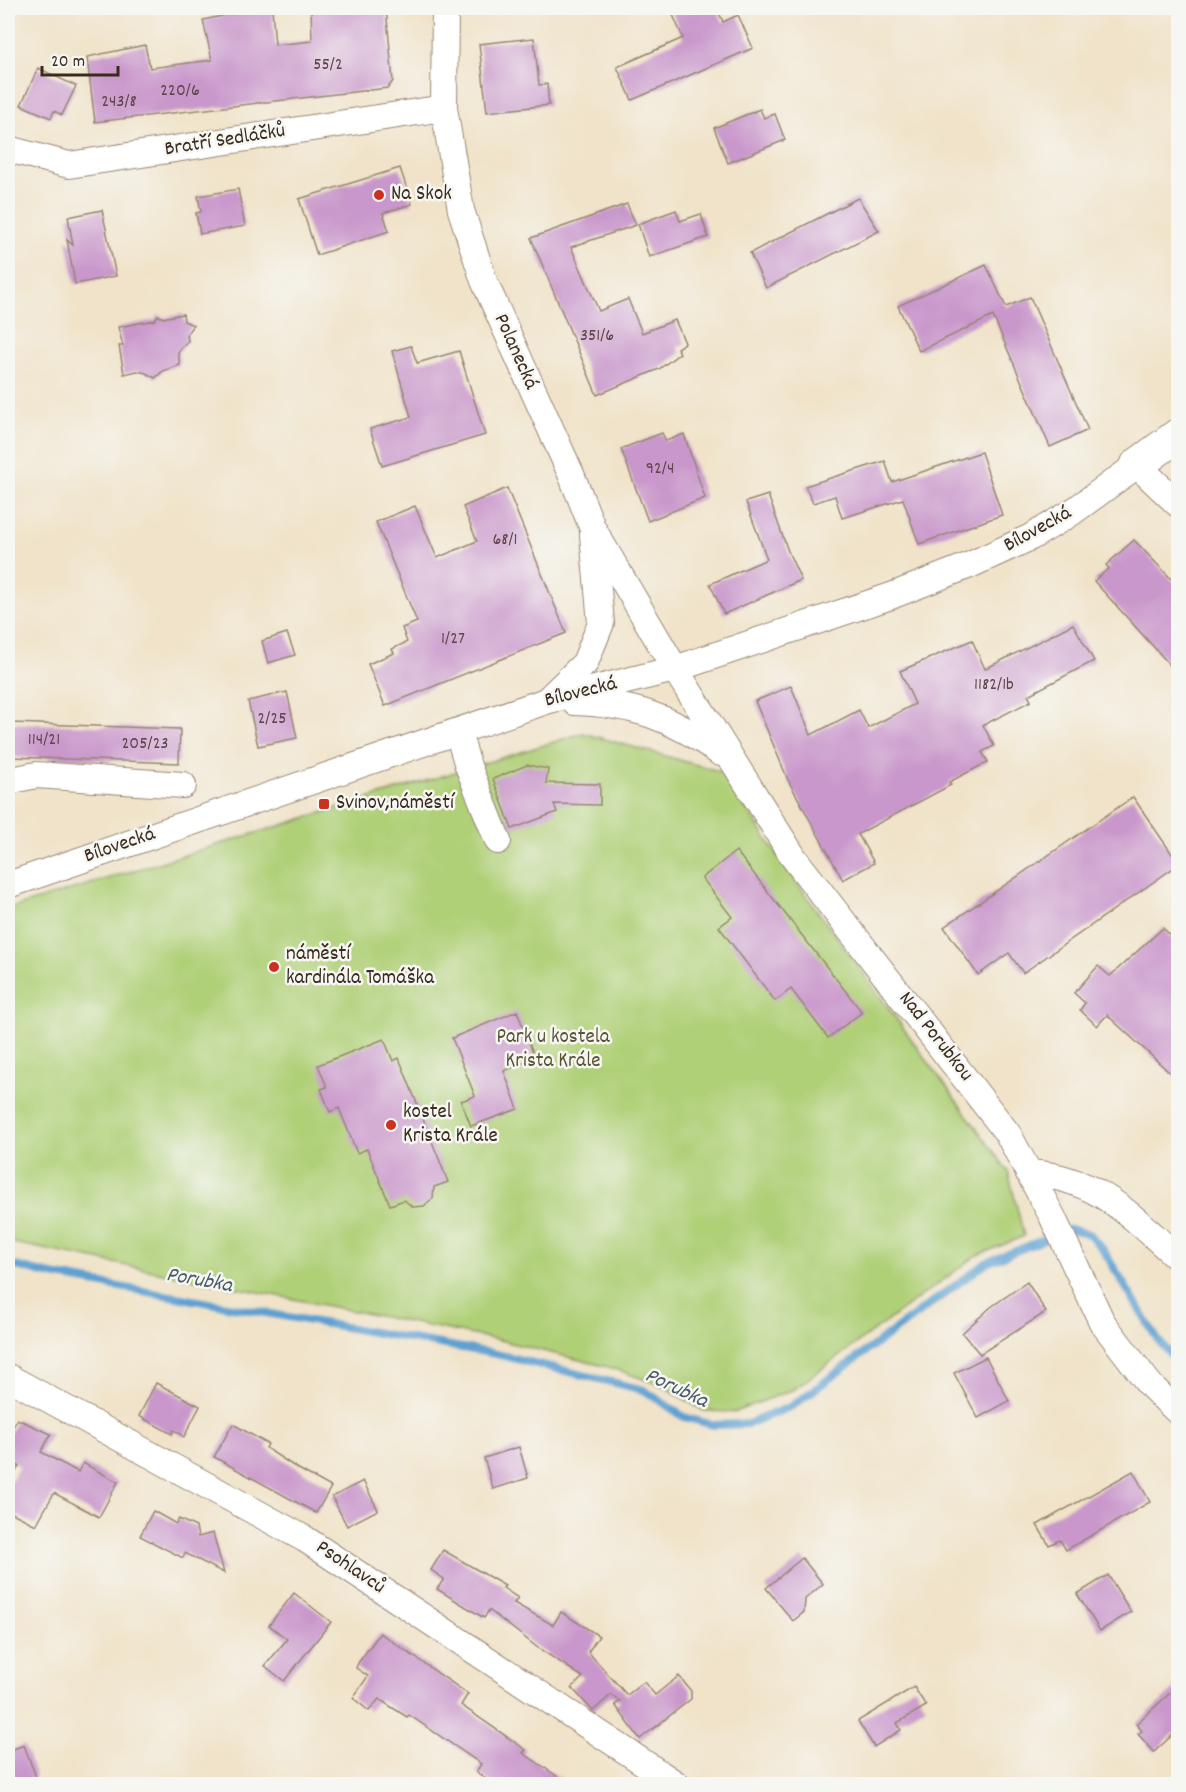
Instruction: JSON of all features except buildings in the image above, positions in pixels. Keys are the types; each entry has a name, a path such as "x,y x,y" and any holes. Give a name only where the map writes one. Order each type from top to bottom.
{"highway":[{"path":"1137,465 1179,435"}],"street":[{"name":"Polanecká","path":"445,8 444,108 461,210 484,281 571,474 593,529 675,669"},
{"name":"Bratří Sedláčků","path":"8,149 69,165 444,108"},
{"path":"1137,465 1179,504"},
{"name":"Bílovecká","path":"8,885 546,701 675,669 858,608 1003,551 1071,513 1137,465"},
{"path":"546,701 585,663 601,623 593,529"},
{"name":"Nad Porubkou","path":"675,669 732,763 794,858 1008,1134 1052,1216 1102,1322 1150,1385 1179,1413"},
{"path":"546,701 606,703 657,715 695,734 732,763"},
{"path":"458,732 468,766 498,842"},
{"path":"8,781 36,775 183,784"},
{"path":"1029,1173 1068,1179 1099,1191 1179,1258"},
{"name":"Psohlavců","path":"8,1377 305,1539 676,1785"}],"green space":[{"name":"Park u kostela Krista Krále","path":"583,733 722,772 788,871 1008,1171 1024,1236 976,1256 794,1389 735,1412 704,1411 663,1386 612,1368 499,1340 8,1242 8,909"}],"waterway":[{"name":"Porubka","path":"8,1264 47,1274 496,1354 644,1390 684,1417 713,1425 748,1424 792,1406 986,1263 1070,1229 1089,1234 1102,1248 1158,1340 1178,1363"}],"place":[{"name":"Na Skok","path":"379,195"},
{"name":"Svinov,náměstí","path":"324,804"},
{"name":"náměstí kardinála Tomáška","path":"274,967"},
{"name":"kostel Krista Krále","path":"391,1125"}]}
